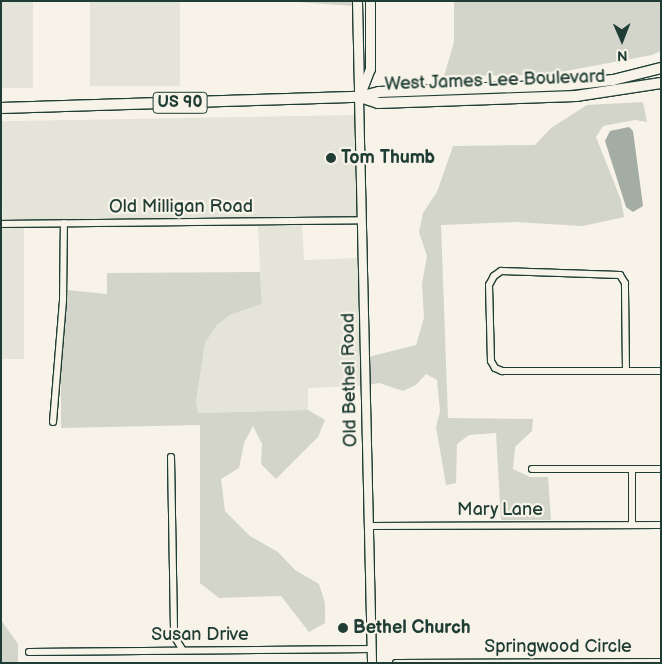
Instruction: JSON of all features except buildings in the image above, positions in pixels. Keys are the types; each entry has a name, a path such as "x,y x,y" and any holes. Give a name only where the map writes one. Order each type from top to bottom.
{"main road":[{"path":"357,1 359,97"},
{"path":"359,97 370,69 370,1"},
{"name":"West James Lee Boulevard","path":"1,108 359,97 379,92 569,85 613,80 661,68"},
{"name":"West James Lee Boulevard","path":"359,97 378,103 576,96 661,83"}],"street":[{"name":"Old Bethel Road","path":"359,97 372,663"},
{"name":"Old Milligan Road","path":"1,224 362,220"},
{"path":"54,422 63,300 64,224"},
{"path":"626,371 625,283 620,276 501,272 494,276 489,285 491,361 495,368 502,371 626,371 661,371"},
{"path":"171,457 174,636 182,649"},
{"path":"532,469 661,469"},
{"path":"632,469 632,525"},
{"name":"Mary Lane","path":"369,526 661,525"},
{"name":"Susan Drive","path":"29,652 182,649 372,649"},
{"name":"Springwood Circle","path":"396,663 661,662"}],"shaded area":[{"path":"1,1 33,1 33,88 1,88"},
{"path":"90,1 180,1 180,86 90,86"},
{"path":"284,1 353,1 353,6"},
{"path":"454,1 661,1 661,51 652,55 544,75 444,76 454,42"},
{"path":"643,102 647,122 635,120 603,126 596,137 621,200 624,217 583,226 514,222 441,225 448,418 533,419 532,431 515,447 513,469 530,477 548,477 551,520 501,520 496,433 469,435 457,444 456,483 446,485 436,427 440,411 437,380 426,374 416,385 403,391 379,383 368,385 368,357 416,345 424,318 422,284 427,256 419,232 423,213 437,192 453,146 535,145 551,128 587,105"},
{"path":"357,115 359,216 3,222 1,121"},
{"path":"629,127 633,131 643,206 633,212 626,207 605,141 610,131"},
{"path":"302,225 304,260 359,258 362,386 308,388 308,410 198,413 196,402 205,343 217,325 230,315 262,304 258,226"},
{"path":"1,228 24,228 24,359 1,359"},
{"path":"260,272 262,304 230,315 217,325 205,343 196,402 198,413 308,410 325,420 318,437 276,479 261,464 262,444 253,426 244,443 239,468 221,479 225,511 250,536 278,552 295,570 319,584 325,603 325,623 309,632 281,596 219,598 200,583 200,425 61,428 61,358 67,290 107,294 107,273"},
{"path":"1,620 18,644 18,663 1,663"}],"place":[{"name":"Tom Thumb","path":"331,158"},
{"name":"Bethel Church","path":"343,628"}]}
